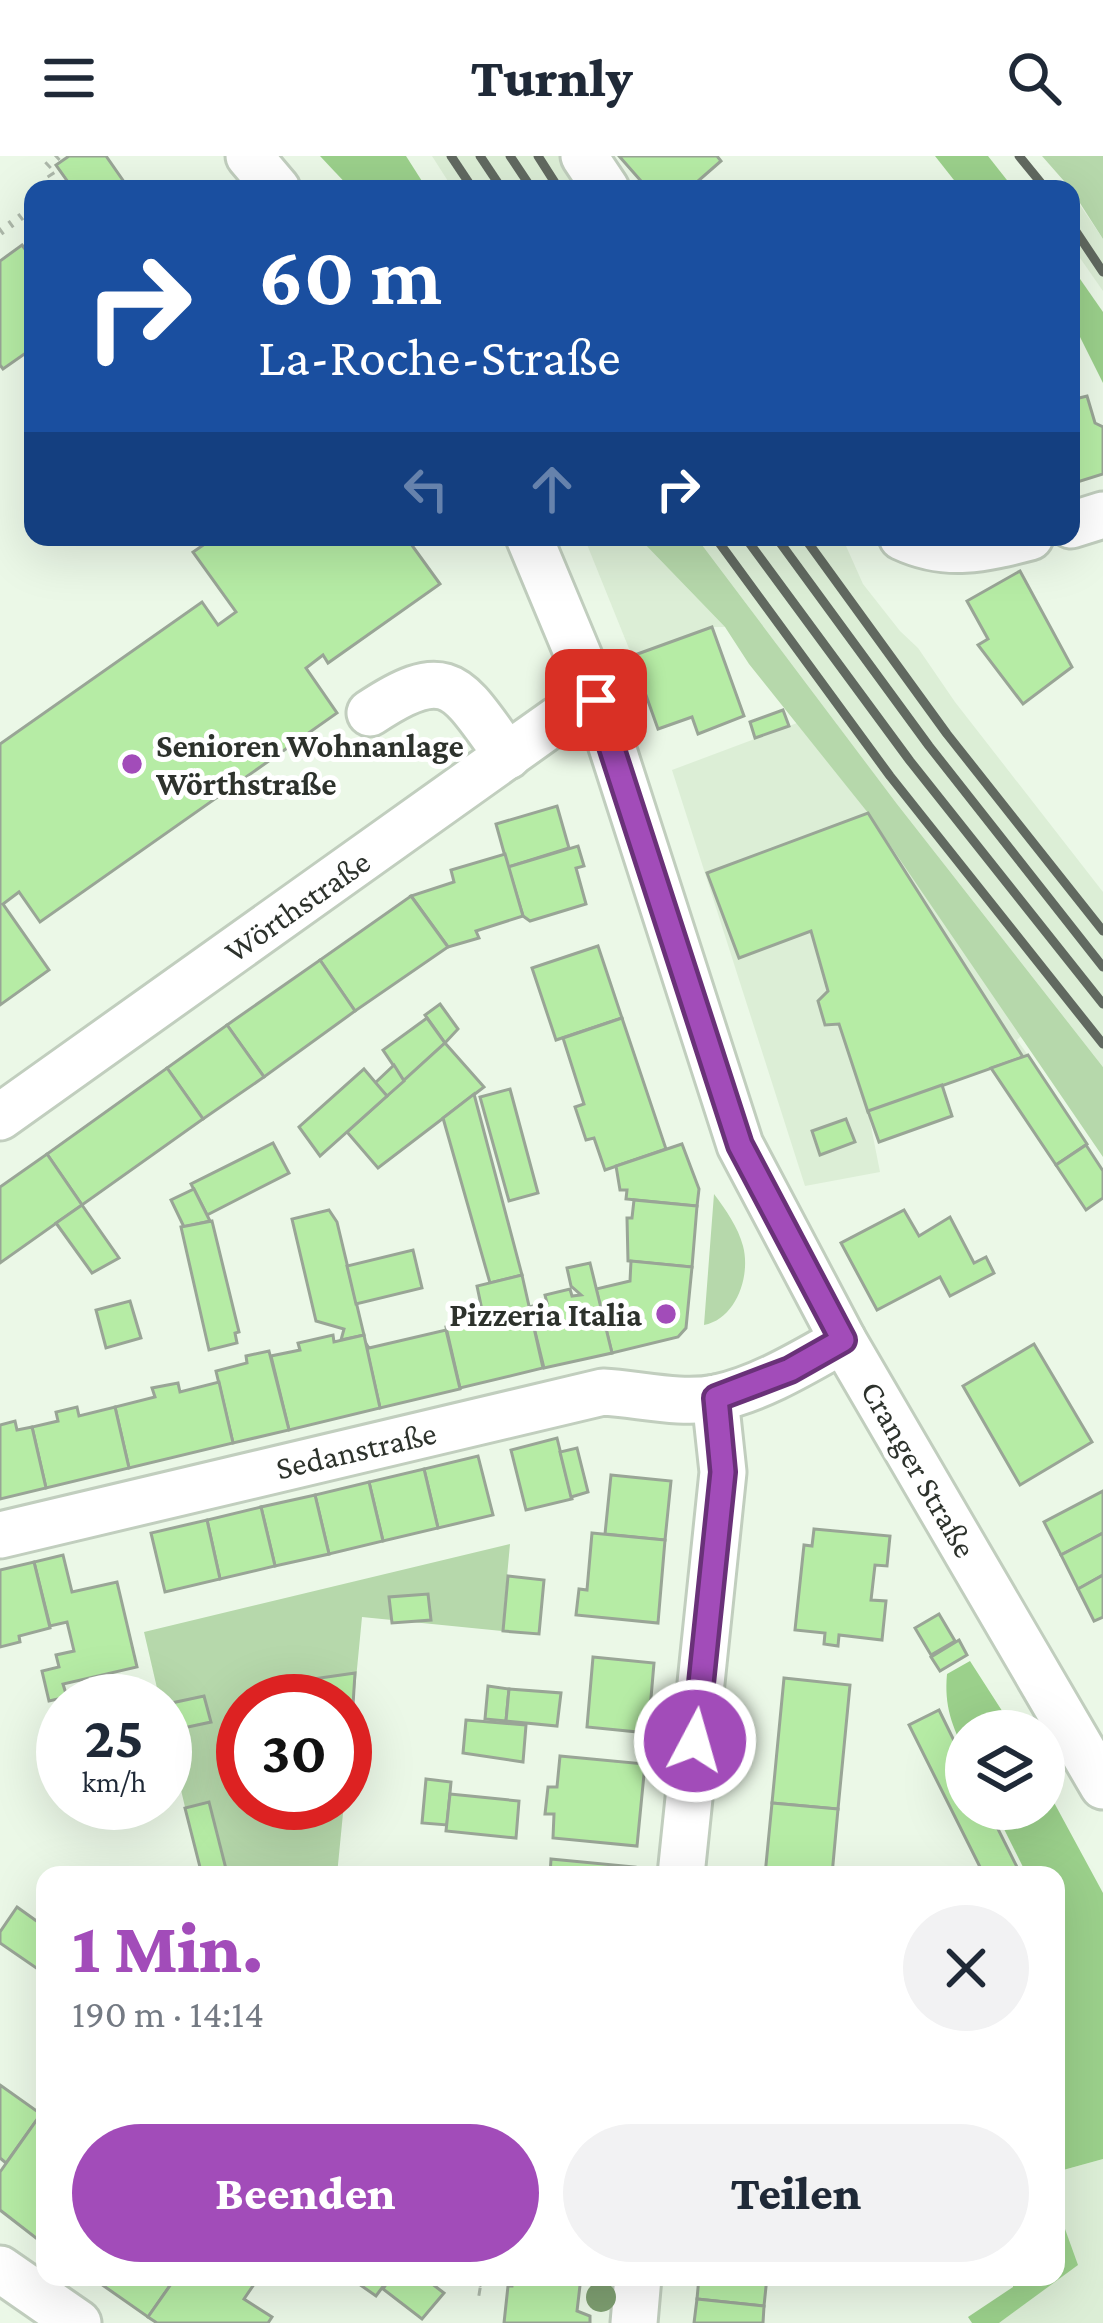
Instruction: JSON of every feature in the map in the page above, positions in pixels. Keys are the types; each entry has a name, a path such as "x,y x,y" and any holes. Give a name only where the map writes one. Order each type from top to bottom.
{"street":[{"path":"249,156 269,180"},
{"name":"Cranger Straße","path":"533,546 596,700 740,1145 843,1340 1103,1786"},
{"path":"927,546 965,552 991,546"},
{"path":"370,713 416,685 448,687 464,698 508,756"},
{"name":"Wörthstraße","path":"0,1117 557,720 596,700"},
{"path":"682,1866 723,1472 716,1398 790,1370 843,1340"},
{"name":"Sedanstraße","path":"0,1535 603,1392 716,1398"},
{"path":"0,2269 78,2323"},
{"path":"634,2323 637,2286"}],"path":[{"path":"54,180 46,167 58,156"},
{"path":"477,2286 475,2291 481,2292"}],"shaded area":[{"path":"432,156 561,156 577,180 447,180"},
{"path":"1080,205 1103,239 1103,291 1080,258"},
{"path":"588,546 647,546 725,627 711,627 632,656"},
{"path":"703,546 846,546 863,584 918,648 1103,892 1103,1067"},
{"path":"797,723 868,813 1022,1035 1017,1040 1028,1055 868,1111 880,1172 805,1186 672,770"},
{"path":"1103,2159 1103,2323 999,2323 1049,2286 1065,2286 1065,2274 1077,2265 1065,2230 1065,2170"}],"green space":[{"path":"320,156 406,156 421,180 343,180"},
{"path":"935,156 988,156 1007,180 954,180"},
{"path":"1042,156 1103,156 1103,239 1080,203 1080,180 1063,180"},
{"path":"1080,279 1103,312 1103,383 1080,337"},
{"path":"647,546 703,546 1103,1067 1103,1157 868,813 725,627"},
{"path":"714,1194 738,1232 745,1270 733,1305 704,1325"},
{"path":"510,1544 502,1631 362,1617 356,1674 216,1674 216,1830 341,1830 338,1866 199,1866 190,1830 192,1674 154,1674 144,1632"},
{"path":"970,1661 1002,1710 949,1710 947,1674"},
{"path":"1065,1823 1103,1893 1103,2159 1065,2170 1065,1866 1022,1866 1004,1830 1065,1830"},
{"path":"1065,2229 1078,2265 1065,2275"},
{"path":"1049,2286 999,2323 972,2323 968,2317 1013,2287"}],"building":[{"path":"69,156 106,156 123,180 67,180 56,165"},
{"path":"619,156 717,156 721,161 699,180 640,180"},
{"path":"24,248 24,354 3,369 0,365 0,261"},
{"path":"1087,396 1095,423 1103,427 1103,474 1080,481 1080,398"},
{"name":"Senioren Wohnanlage Wörthstraße","path":"202,546 413,546 440,584 328,663 323,655 306,668 337,713 40,922 19,892 3,904 49,970 0,1005 0,744 202,602 218,625 236,612 193,552"},
{"path":"1020,571 1072,667 1023,704 978,645 988,639 967,601"},
{"path":"712,627 744,716 698,734 692,717 658,729 632,656"},
{"path":"783,710 789,726 755,738 750,722"},
{"path":"557,806 569,848 508,867 496,824"},
{"path":"868,813 1023,1057 868,1112 839,1024 825,1025 818,1001 828,991 811,931 739,958 707,873"},
{"path":"578,846 584,866 576,868 586,904 530,921 523,916 508,867"},
{"path":"505,854 523,916 476,931 479,938 448,947 411,896 454,882 451,870"},
{"path":"411,896 448,947 355,1011 320,960"},
{"path":"598,946 622,1018 556,1040 532,968"},
{"path":"320,960 355,1011 264,1077 227,1025"},
{"path":"440,1004 458,1029 445,1043 425,1015"},
{"path":"427,1018 445,1043 404,1081 383,1050"},
{"path":"622,1018 666,1149 605,1170 594,1138 586,1140 575,1107 584,1104 563,1038"},
{"path":"227,1025 264,1077 203,1119 167,1068"},
{"path":"445,1043 484,1087 378,1168 347,1132"},
{"path":"1028,1055 1087,1144 1056,1165 991,1068"},
{"path":"394,1065 404,1081 387,1096 375,1083"},
{"path":"167,1068 203,1119 82,1205 47,1154"},
{"path":"364,1069 387,1096 320,1156 299,1127"},
{"path":"942,1085 952,1116 879,1142 868,1111"},
{"path":"510,1089 538,1193 509,1201 480,1097"},
{"path":"474,1094 522,1275 490,1283 443,1118"},
{"path":"846,1119 855,1142 820,1155 812,1131"},
{"path":"273,1143 289,1173 207,1215 191,1184"},
{"path":"682,1144 699,1189 697,1206 626,1199 616,1166"},
{"path":"1086,1145 1103,1171 1103,1198 1086,1210 1056,1165"},
{"path":"47,1154 82,1205 0,1263 0,1187"},
{"path":"194,1189 210,1221 184,1227 171,1200"},
{"path":"634,1200 697,1206 692,1267 628,1261 627,1218 632,1218"},
{"path":"82,1205 119,1258 92,1273 56,1223"},
{"path":"329,1210 337,1222 364,1335 341,1340 344,1329 316,1321 292,1219"},
{"path":"904,1210 919,1236 950,1217 974,1263 986,1257 994,1273 950,1296 940,1277 877,1310 841,1243"},
{"path":"212,1221 239,1332 235,1333 237,1343 209,1350 181,1227"},
{"path":"413,1250 422,1288 356,1304 347,1266"},
{"path":"631,1261 692,1267 686,1328 678,1337 612,1353 596,1289 630,1281"},
{"path":"590,1263 612,1353 544,1368 529,1307 547,1303 545,1295 570,1289 572,1296 581,1295 571,1286 567,1268"},
{"path":"522,1275 543,1368 460,1388 446,1327 461,1324 459,1316 482,1310 477,1286"},
{"path":"130,1301 141,1338 106,1348 96,1310"},
{"path":"446,1330 460,1389 380,1408 365,1342 369,1348"},
{"path":"333,1335 334,1342 364,1335 380,1408 289,1430 271,1356 300,1350 298,1343"},
{"path":"1034,1344 1092,1442 1020,1485 963,1386"},
{"path":"269,1351 289,1430 233,1443 216,1371"},
{"path":"219,1382 233,1443 129,1468 115,1407 155,1397 152,1388 178,1383 180,1392"},
{"path":"77,1407 79,1416 115,1407 129,1468 46,1488 32,1427 58,1421 56,1412"},
{"path":"15,1421 17,1430 32,1427 46,1488 0,1499 0,1425"},
{"path":"557,1438 572,1499 526,1510 511,1450"},
{"path":"577,1448 588,1492 571,1497 560,1452"},
{"path":"478,1456 493,1515 438,1528 424,1469"},
{"path":"424,1469 438,1528 383,1541 369,1482"},
{"path":"611,1475 671,1481 665,1540 605,1534"},
{"path":"369,1482 383,1541 329,1554 315,1495"},
{"path":"1103,1491 1103,1533 1061,1555 1044,1522"},
{"path":"315,1495 329,1554 275,1566 261,1507"},
{"path":"261,1507 275,1566 220,1579 207,1520"},
{"path":"207,1520 220,1579 165,1592 151,1533"},
{"path":"814,1529 890,1536 887,1566 875,1565 871,1600 886,1601 882,1640 839,1635 838,1646 824,1644 825,1633 795,1630 804,1545 812,1546"},
{"path":"592,1533 665,1540 658,1623 576,1615 579,1589 587,1590"},
{"path":"1103,1533 1103,1575 1078,1589 1061,1555"},
{"path":"63,1555 72,1592 117,1582 137,1667 107,1674 43,1674 59,1667 56,1655 74,1651 67,1622 50,1626 34,1562"},
{"path":"34,1562 50,1628 0,1647 0,1570"},
{"path":"1103,1575 1103,1617 1094,1621 1078,1589"},
{"path":"508,1576 544,1580 539,1634 503,1631"},
{"path":"428,1594 431,1620 392,1623 389,1597"},
{"path":"939,1614 955,1641 931,1655 915,1628"},
{"path":"959,1640 967,1655 940,1671 931,1657"},
{"path":"593,1657 654,1663 648,1733 587,1727"},
{"path":"784,1678 850,1685 838,1809 772,1803"},
{"path":"488,1686 509,1689 506,1721 485,1719"},
{"path":"509,1689 561,1693 557,1726 506,1721"},
{"path":"204,1696 211,1722 192,1726 192,1699"},
{"path":"939,1710 945,1722 945,1797 909,1725"},
{"path":"466,1720 526,1725 523,1762 463,1753"},
{"path":"560,1756 645,1764 637,1846 553,1838 554,1814 545,1814 548,1787 557,1787"},
{"path":"426,1779 451,1782 447,1825 422,1823"},
{"path":"450,1794 519,1801 516,1838 446,1831"},
{"path":"209,1802 225,1866 200,1866 191,1830 192,1806"},
{"path":"772,1803 838,1809 833,1866 766,1866"},
{"path":"962,1830 998,1830 1016,1866 980,1866"},
{"path":"551,1859 624,1866 551,1866"},
{"path":"17,1907 36,1921 36,1968 0,1943 0,1932"},
{"path":"0,2085 36,2110 36,2121 6,2163 0,2158"},
{"path":"36,2121 36,2238 0,2210 0,2172"},
{"path":"104,2286 170,2286 148,2317"},
{"path":"170,2286 253,2286 244,2299 272,2317 268,2323 157,2323 148,2317"},
{"path":"362,2286 383,2286 376,2296"},
{"path":"435,2286 444,2293 422,2319 383,2289"},
{"path":"508,2286 580,2286 577,2311 590,2316 590,2323 504,2323"},
{"path":"698,2286 766,2286 764,2306 697,2299"},
{"path":"697,2299 764,2306 763,2323 694,2323"}],"railway":[{"path":"451,156 467,180"},
{"path":"480,156 496,180"},
{"path":"510,156 526,180"},
{"path":"538,156 553,180"},
{"path":"1019,156 1039,180"},
{"path":"1080,238 1103,272"},
{"path":"722,546 890,776 1103,1044"},
{"path":"752,546 910,761 1103,1004"},
{"path":"783,546 929,746 1103,967"},
{"path":"811,546 947,734 1103,931"}],"place":[{"name":"Senioren Wohnanlage Wörthstraße","path":"132,764"},
{"name":"Pizzeria Italia","path":"666,1314"}],"route":[{"path":"596,700 740,1145 843,1340 790,1370 716,1398 723,1472 695,1741"}]}
